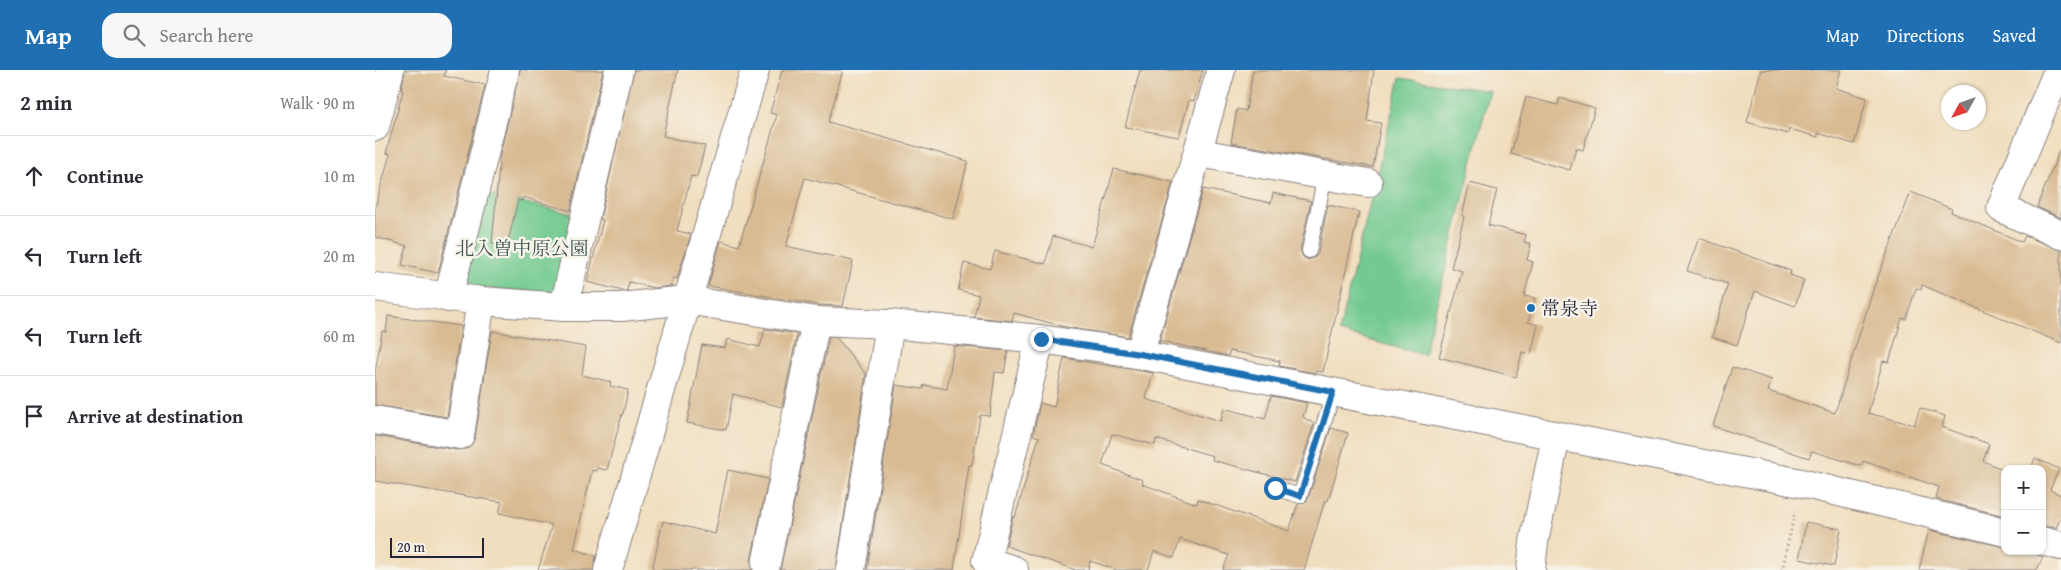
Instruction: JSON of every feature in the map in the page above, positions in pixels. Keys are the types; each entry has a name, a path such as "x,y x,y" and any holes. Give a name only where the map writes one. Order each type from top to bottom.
{"street":[{"path":"375,127 390,70"},
{"path":"448,298 505,70"},
{"path":"564,307 619,70"},
{"path":"608,570 755,70"},
{"path":"1140,354 1199,153 1221,70"},
{"path":"2058,70 2001,208 2061,234"},
{"path":"1199,153 1367,183"},
{"path":"375,287 448,298 564,307 621,307 686,300 816,322 890,324 1041,339 1140,354 1556,437 1801,483 2001,531"},
{"path":"375,420 460,435 481,301"},
{"path":"766,564 816,322"},
{"path":"851,570 890,324"},
{"path":"1014,570 986,561 1041,339"},
{"path":"1531,570 1534,542 1556,437"},
{"path":"2046,542 2061,546"}],"lane":[{"path":"1309,252 1325,176"},
{"path":"1275,488 1300,496 1333,392"}],"path":[{"path":"1782,570 1801,483"}],"green space":[{"path":"1400,78 1490,91 1424,355 1339,332"},
{"name":"北入曽中原公園","path":"486,194 574,214 556,293 475,288 466,278"}],"building":[{"path":"405,70 446,70 444,76 485,85 438,273 402,265 407,246 375,237 375,208 390,154 386,153 403,91 401,90"},
{"path":"520,70 603,70 570,211 523,197 522,201 518,200 507,246 492,244 500,155"},
{"path":"634,70 678,70 663,136 705,146 697,177 691,176 677,231 691,234 677,279 673,278 671,286 654,288 629,282 627,291 623,291 587,282 603,220 600,219"},
{"path":"782,70 843,70 828,122 968,161 953,219 805,178 786,246 853,261 843,306 818,305 708,286 721,241 739,246 777,115 770,113"},
{"path":"1140,70 1203,70 1194,101 1189,100 1179,137 1125,127"},
{"path":"1253,70 1374,70 1367,121 1381,123 1373,167 1231,143 1237,109 1246,111"},
{"path":"1761,70 1841,70 1836,88 1867,98 1854,144 1818,133 1818,137 1789,129 1788,134 1747,122"},
{"path":"1526,97 1558,105 1560,98 1595,108 1583,150 1576,148 1570,170 1511,154"},
{"path":"2061,150 2061,218 2037,207"},
{"path":"1114,169 1173,182 1128,337 1065,327 1014,313 1012,321 974,317 979,295 958,290 964,263 990,269 995,251 1045,264 1053,236 1092,247"},
{"path":"1470,183 1497,190 1488,225 1526,235 1524,242 1531,244 1527,260 1533,262 1524,296 1535,298 1528,322 1538,325 1531,354 1522,352 1516,377 1439,357 1462,271 1451,268 1464,217 1462,216"},
{"path":"1203,189 1271,203 1273,193 1311,201 1300,250 1303,257 1308,260 1315,257 1318,253 1328,205 1359,212 1323,372 1316,371 1315,373 1279,366 1280,361 1230,351 1228,356 1161,341 1159,343"},
{"path":"1911,192 1952,209 1951,212 2022,242 2025,236 2061,250 2061,343 1922,285 1921,290 1916,288 1906,319 1902,318 1889,362 1883,361 1868,413 1914,425 1920,408 1945,416 1942,427 1989,444 1983,461 2001,468 2001,515 1936,499 1939,487 1863,461 1861,466 1812,451 1809,458 1713,426 1732,367 1772,380 1768,391 1835,413 1874,287"},
{"path":"1699,238 1791,271 1790,275 1804,280 1795,306 1755,291 1737,345 1712,337 1728,284 1687,271"},
{"path":"388,316 461,326 447,417 375,405 375,373 382,331 386,332"},
{"path":"765,329 797,334 782,407 733,394 726,430 687,423 702,345 725,348 727,339 760,347"},
{"path":"492,331 586,347 582,375 611,382 610,386 628,390 607,470 597,468 597,471 592,470 574,549 596,556 593,570 538,570 552,525 499,513 502,502 375,481 375,436 457,450 466,449 472,444 475,437"},
{"path":"829,337 836,337 866,374 836,570 780,570"},
{"path":"954,346 1008,351 1004,373 995,372 990,416 980,415 972,465 969,465 954,570 867,570 896,385 923,389 924,385 947,389"},
{"path":"1064,358 1153,373 1146,399 1221,421 1224,408 1265,419 1271,396 1307,403 1303,417 1314,424 1295,482 1212,460 1213,456 1156,439 1155,445 1112,434 1102,465 1143,480 1142,484 1197,504 1198,499 1289,531 1298,504 1305,503 1308,499 1331,428 1348,433 1328,501 1325,500 1304,570 1223,570 1229,555 1180,539 1174,558 1154,551 1148,570 1117,570 1090,561 1088,570 1076,570 1006,546 1013,516 1015,517 1039,437 1033,435 1040,403 1054,407"},
{"path":"2035,458 2059,469 2050,490 2061,495 2061,517 2056,528 2046,527 2046,465 2032,465"},
{"path":"728,470 768,479 751,561 752,570 652,570 663,521 715,534"},
{"path":"1806,522 1841,529 1834,566 1799,559"},
{"path":"1929,530 2001,546 2001,555 2039,555 2043,557 2037,570 1919,570"}],"place":[{"name":"常泉寺","path":"1531,308"}],"route":[{"path":"1041,339 1140,354 1333,392 1300,496 1275,488"}]}
